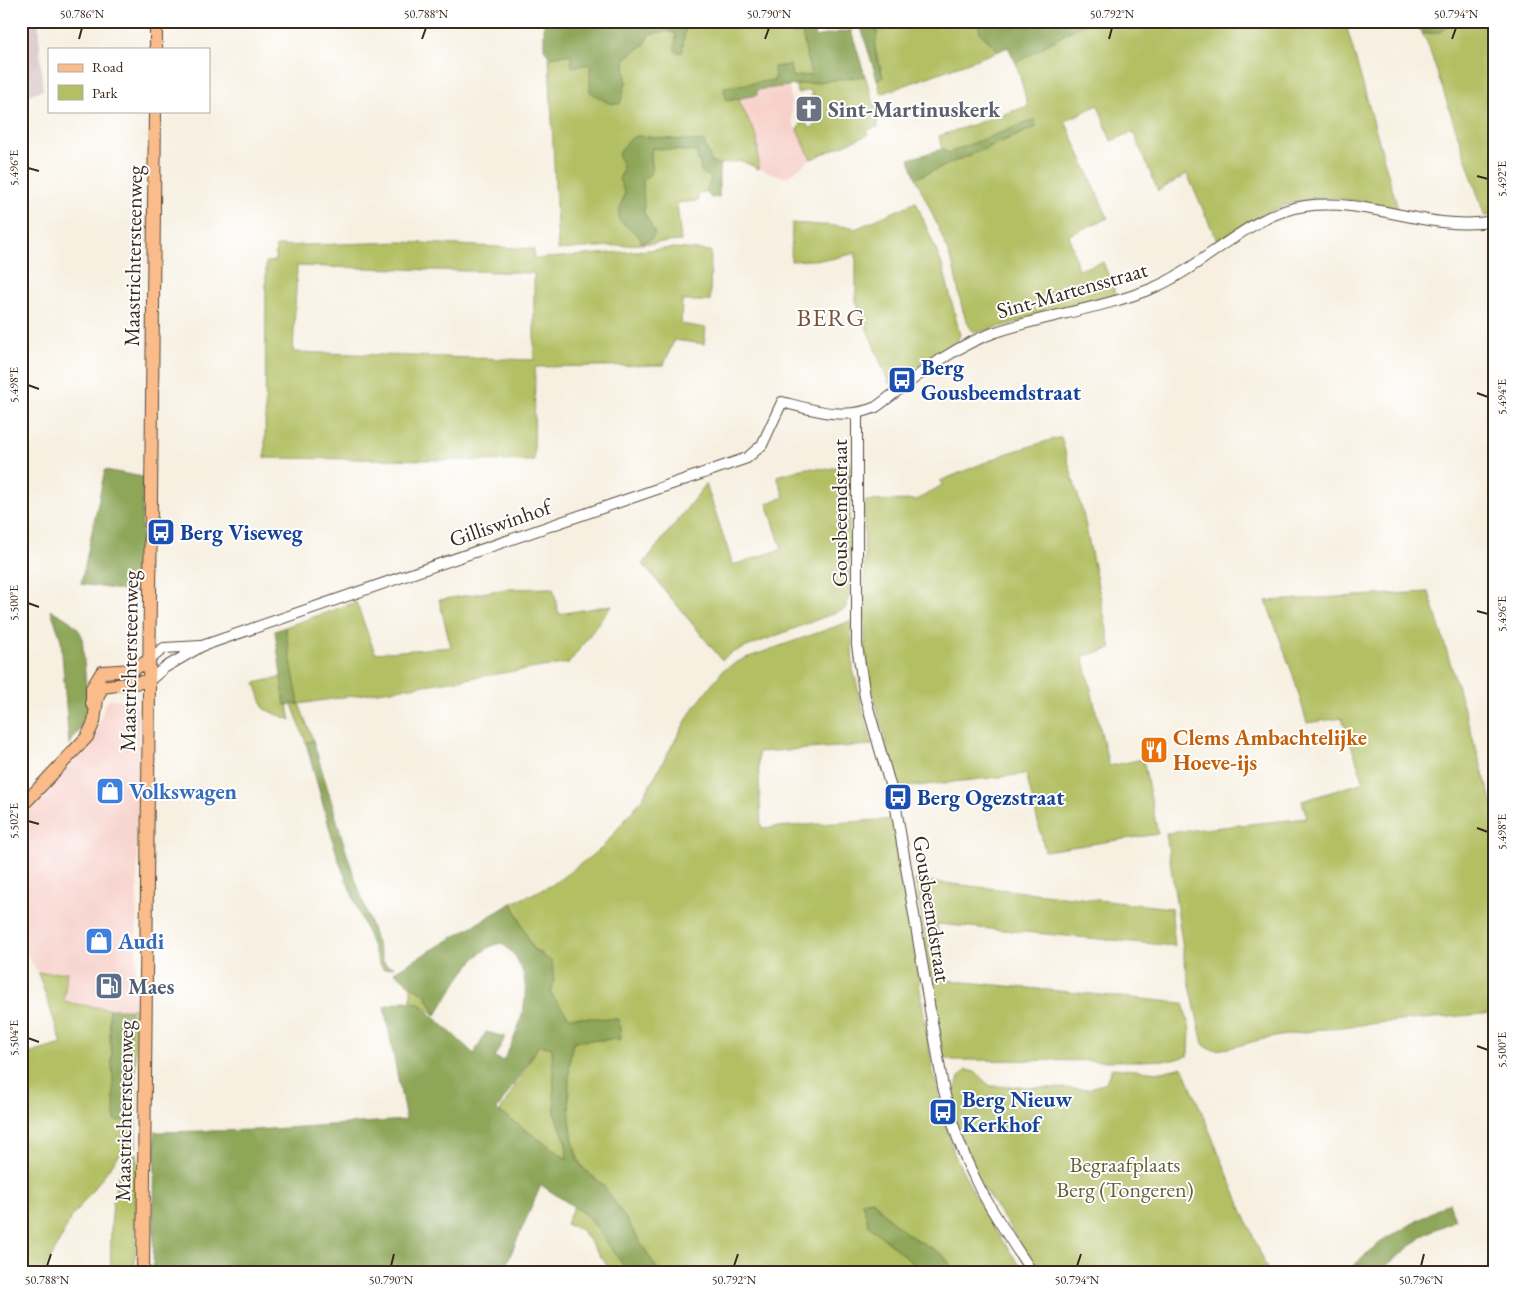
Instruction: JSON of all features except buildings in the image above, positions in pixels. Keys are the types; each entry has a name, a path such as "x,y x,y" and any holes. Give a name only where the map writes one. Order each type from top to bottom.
{"main road":[{"path":"156,21 156,48"},
{"name":"Maastrichtersteenweg","path":"143,1272 155,112"},
{"name":"Gilliswinhof","path":"95,712 91,693 95,680 102,672 133,670 149,660"},
{"path":"21,807 87,737 91,730 102,687 149,681"}],"street":[{"name":"Sint-Martensstraat","path":"782,402 826,413 857,413 876,407 946,355 968,344 995,333 1118,300 1153,288 1183,273 1254,226 1291,209 1336,204 1450,225 1495,221"},
{"name":"Gilliswinhof","path":"149,681 164,668 202,646 747,458 762,445 782,402"},
{"name":"Gousbeemdstraat","path":"857,413 857,645 860,671 865,697 895,802 943,1087 951,1122 968,1169 991,1211 1032,1272"},
{"name":"Gilliswinhof","path":"149,660 164,648 202,646"}],"shaded area":[{"path":"21,21 38,21 43,90 21,97"},
{"path":"789,86 793,123 811,159 786,178 760,169 757,137 738,99 756,95 757,90"},
{"path":"110,699 129,700 139,714 135,1009 109,1009 64,1002 67,972 38,973 21,944 21,819 95,738 105,704"}],"green space":[{"path":"544,21 686,21 682,53 675,51 676,34 668,31 649,34 646,43 625,58 626,83 620,104 608,103 590,92 590,64 572,67 571,54 549,57 544,48"},
{"path":"686,21 787,21 792,35 802,33 811,75 792,77 790,65 775,67 776,80 726,101 738,99 757,137 759,169 742,161 721,164 712,163 704,142 637,136 623,164 621,179 625,193 622,201 633,231 641,238 641,242 651,224 644,213 643,180 653,170 650,154 652,148 697,152 697,159 711,178 706,192 698,193 698,201 677,203 681,241 558,250 549,57 571,54 626,83 625,58 646,43 648,34 668,31 676,34 682,52"},
{"path":"859,21 873,21 877,33 875,52 883,77 877,79"},
{"path":"873,21 978,21 981,33 999,51 881,94 877,79 883,77 875,48 875,26"},
{"path":"978,21 1087,21 1016,63 1008,47 999,51 980,33"},
{"path":"1087,21 1345,21 1398,209 1334,199 1310,200 1268,212 1218,243 1187,174 1158,191 1133,132 1111,141 1098,105 1065,121 1108,218 1069,235 1078,270 1103,262 1117,297 973,332 965,317 949,255 916,178 1036,127 1033,120 948,153 942,149 939,136 1028,106 1016,63"},
{"path":"1412,21 1453,21 1441,32 1422,34"},
{"path":"1453,21 1495,21 1495,214 1485,217 1427,42 1422,34 1441,32"},
{"path":"814,30 815,37 851,30 865,76 757,90 757,95 726,101 724,87 775,80 774,67 790,65 792,77 811,75 802,33"},
{"path":"865,76 876,109 878,127 869,129 867,135 811,159 797,130 801,124 806,123 809,128 814,127 815,122 819,121 817,97 812,97 811,90 797,93 796,85"},
{"path":"1034,120 1036,127 916,178 909,159 942,149 948,153"},
{"path":"637,136 704,142 712,163 721,164 719,197 711,198 706,192 711,178 701,171 697,152 652,148 651,170 648,177 643,180 644,213 655,234 651,239 641,243 641,238 619,220 619,212 625,193 619,179 624,169 618,154 630,139"},
{"path":"916,202 943,267 960,335 957,341 889,384 856,301 856,253 831,259 791,261 792,223 852,227 855,229"},
{"path":"402,242 534,249 534,259 674,248 711,251 710,301 682,301 681,324 706,328 704,344 674,340 664,365 535,367 534,461 265,458 266,262 275,261 276,246","holes":["297,266 534,273 534,360 293,352"]},
{"path":"1061,437 1083,513 1111,649 1083,656 1109,766 1143,759 1158,834 1045,851 1026,774 898,788 872,691 865,650 864,501 917,500 942,485 940,481 1008,453"},
{"path":"850,462 849,596 845,609 731,653 722,660 643,564 706,484 733,565 782,549 767,503 784,497 777,476 806,468 829,469"},
{"path":"105,470 143,477 140,593 81,584"},
{"path":"553,588 559,614 612,605 569,663 299,704 313,740 306,743 292,704 298,704 285,627 356,602 375,653 451,647 439,600 505,589"},
{"path":"1429,592 1495,812 1495,1013 1350,1026 1264,1039 1228,1048 1208,1048 1203,1044 1185,963 1166,833 1307,818 1302,801 1364,782 1342,718 1307,723 1293,675 1266,601"},
{"path":"51,610 73,623 82,636 88,710 86,721 69,745 61,640"},
{"path":"851,621 853,669 872,745 758,752 761,828 893,819 933,1071 954,1154 988,1221 1025,1272 956,1272 942,1254 910,1236 887,1217 873,1200 862,1202 870,1226 923,1272 659,1272 605,1188 583,1168 576,1154 570,1122 569,1067 574,1041 621,1039 619,1020 569,1018 551,994 554,981 541,952 533,949 512,903 552,885 602,848 642,799 691,712 723,670 743,659"},
{"path":"285,627 299,704 285,705 275,631"},
{"path":"281,677 285,704 287,704 291,720 264,709 255,683"},
{"path":"313,740 347,854 383,961 388,966 394,967 383,969 379,963 338,859 306,743"},
{"path":"915,880 1171,908 1175,946 937,924 945,980 1183,1003 1190,1029 1189,1053 1187,1056 1174,1060 1140,1061 952,1060 943,1056"},
{"path":"512,903 533,949 552,962 554,981 551,994 569,1017 619,1019 621,1039 574,1041 569,1066 570,1122 576,1154 580,1164 585,1171 605,1188 659,1272 628,1272 588,1216 541,1185 503,1272 153,1272 155,1132 255,1130 406,1120 384,1006 405,1001 419,1003 474,1054 486,1032 505,1037 495,1057 503,1061 522,1015 525,983 521,968 514,955 501,943 481,953 472,962 436,1015 425,993 411,986 394,972","holes":["539,1045 552,1048 555,1114 566,1142 567,1159 497,1110"]},
{"path":"67,972 64,1002 109,1009 110,1042 129,1120 130,1009 135,1009 136,1146 121,1153 71,1218 44,1272 21,1272 21,1056 62,1044 38,973"},
{"path":"411,986 425,993 436,1015 419,1003 411,1002"},
{"path":"109,1009 130,1009 129,1121 115,1121"},
{"path":"539,1045 552,1047 555,1114 566,1142 567,1159 500,1112"},
{"name":"Begraafplaats Berg (Tongeren)","path":"1183,1067 1268,1272 1039,1272 977,1178 963,1144 951,1104 959,1077 966,1070 975,1072 990,1086 1088,1089 1106,1082 1112,1068 1161,1072"},
{"path":"137,1153 135,1272 111,1272 111,1226 116,1187 121,1171 128,1159"},
{"path":"873,1200 887,1217 910,1236 942,1254 956,1272 923,1272 869,1226 862,1202"},
{"path":"1449,1202 1455,1220 1426,1234 1378,1272 1346,1272 1381,1242"},
{"path":"574,1206 597,1228 628,1272 612,1272 581,1230 566,1224"}],"place":[{"name":"Sint-Martinuskerk","path":"809,109"},
{"name":"Berg Gousbeemdstraat","path":"902,380"},
{"name":"Berg Viseweg","path":"161,532"},
{"name":"Clems Ambachtelijke Hoeve-ijs","path":"1154,750"},
{"name":"Volkswagen","path":"110,791"},
{"name":"Berg Ogezstraat","path":"898,797"},
{"name":"Audi","path":"99,941"},
{"name":"Maes","path":"109,986"},
{"name":"Berg Nieuw Kerkhof","path":"943,1112"}],"district":[{"name":"BERG","path":"831,317"}]}
